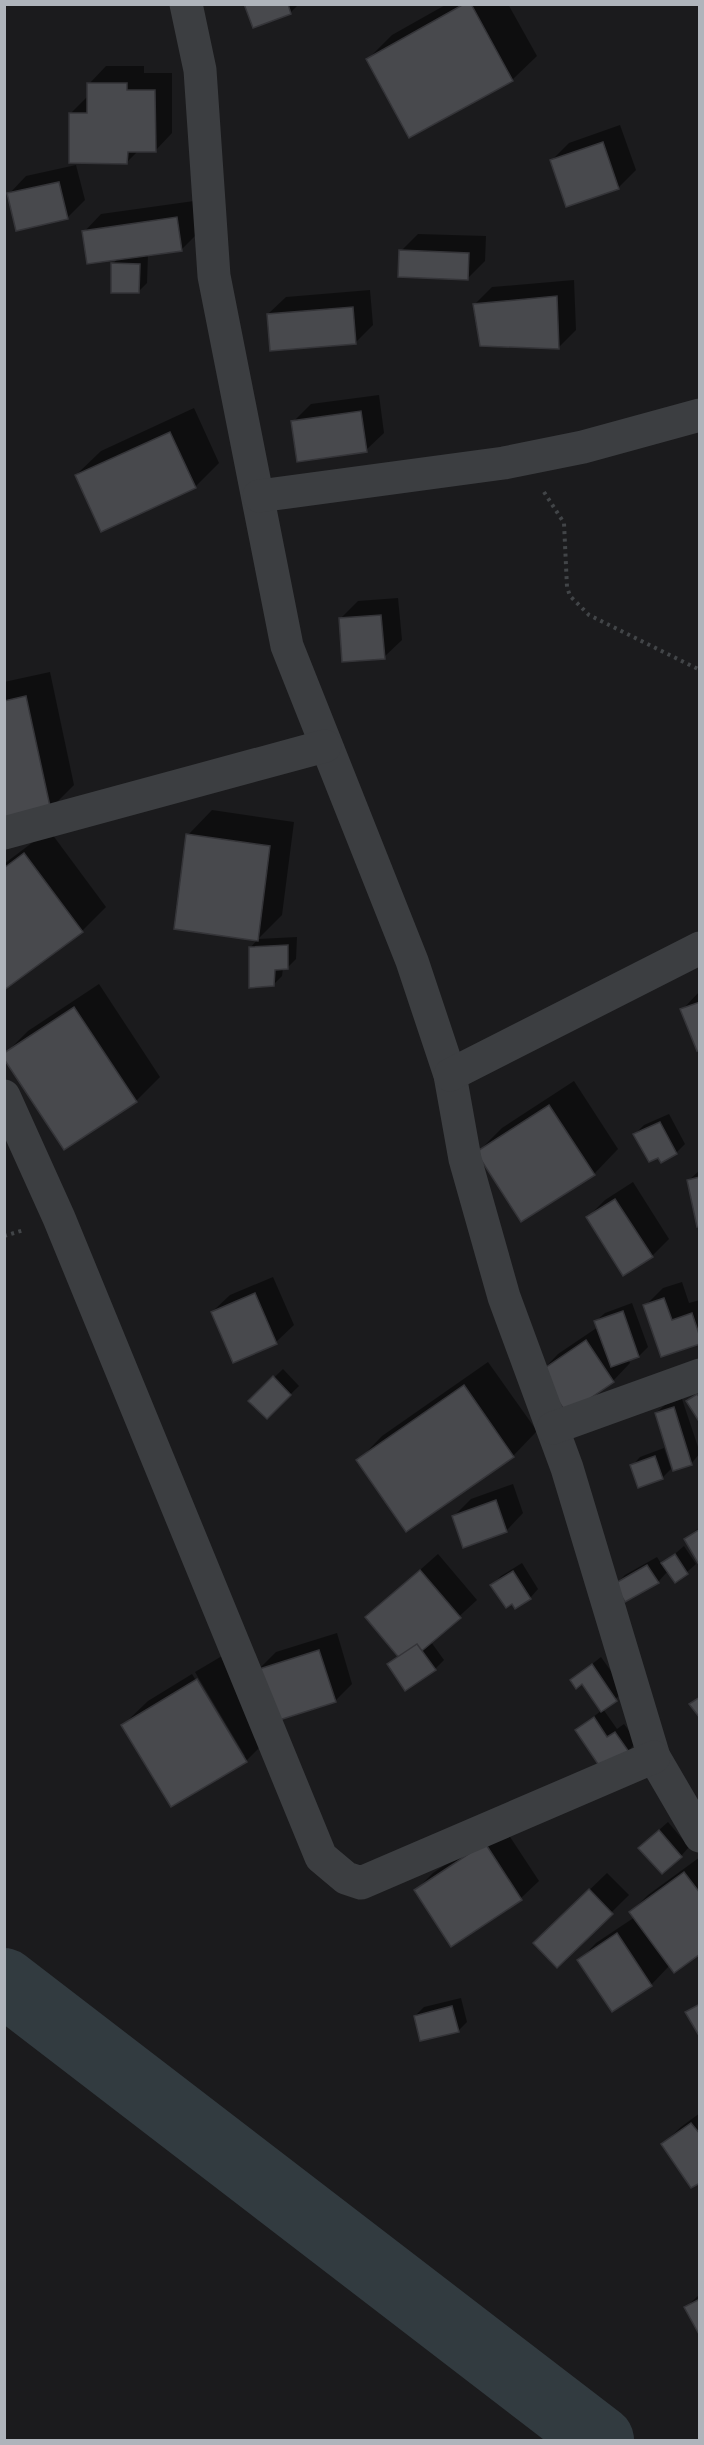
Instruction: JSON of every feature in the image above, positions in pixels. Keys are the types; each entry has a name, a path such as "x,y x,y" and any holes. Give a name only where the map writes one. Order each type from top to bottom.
{"street":[{"path":"186,4 200,70 214,276 287,646 412,961 450,1075 465,1159 504,1297 553,1428 622,1644 654,1757 699,1836"},
{"path":"259,496 504,463 583,447 699,415"},
{"path":"4,833 325,746"},
{"path":"450,1075 699,948"},
{"path":"4,1096 59,1218 321,1857 346,1878 361,1883 654,1757"},
{"path":"553,1428 699,1375"}],"path":[{"path":"504,463 543,491 564,523 567,587 578,606 589,615 699,670"}],"building":[{"path":"244,4 288,4 291,14 253,28"},
{"path":"464,4 471,4 513,81 409,138 366,59"},
{"path":"87,83 127,83 127,90 155,90 156,152 128,152 127,164 69,163 69,113 87,113"},
{"path":"603,142 619,189 566,207 550,160"},
{"path":"59,182 68,219 16,231 7,193"},
{"path":"177,217 182,251 87,264 82,231"},
{"path":"399,250 469,253 468,280 398,277"},
{"path":"111,263 140,264 139,293 111,293"},
{"path":"557,296 559,349 480,346 473,304"},
{"path":"353,307 356,344 270,351 267,314"},
{"path":"361,411 367,452 297,462 291,421"},
{"path":"170,432 196,488 101,532 75,475"},
{"path":"381,615 385,659 342,662 339,618"},
{"path":"26,696 51,811 4,820 4,701"},
{"path":"186,834 270,846 258,941 174,929"},
{"path":"24,853 83,932 4,990 4,868"},
{"path":"288,945 288,969 275,970 274,986 249,988 249,947"},
{"path":"700,1002 700,1049 697,1051 680,1009"},
{"path":"74,1007 137,1102 64,1150 4,1059 4,1053"},
{"path":"549,1105 595,1175 521,1222 476,1152"},
{"path":"660,1122 677,1154 661,1163 658,1158 649,1162 633,1134"},
{"path":"700,1177 700,1226 697,1227 687,1180"},
{"path":"615,1199 653,1257 623,1276 586,1217"},
{"path":"255,1293 277,1344 233,1363 211,1312"},
{"path":"664,1298 672,1320 692,1313 700,1344 661,1357 643,1305"},
{"path":"623,1311 639,1357 611,1367 594,1321"},
{"path":"586,1340 614,1382 567,1414 539,1372"},
{"path":"273,1376 291,1395 267,1419 248,1401"},
{"path":"464,1385 514,1457 406,1532 356,1460"},
{"path":"697,1394 700,1398 700,1423 686,1401"},
{"path":"674,1407 692,1465 673,1471 655,1413"},
{"path":"655,1456 663,1479 638,1488 630,1465"},
{"path":"496,1500 507,1532 463,1548 452,1516"},
{"path":"700,1529 700,1562 698,1563 684,1539"},
{"path":"675,1554 688,1574 675,1583 661,1563"},
{"path":"647,1565 659,1583 625,1602 614,1584"},
{"path":"420,1570 461,1618 405,1665 365,1617"},
{"path":"513,1571 531,1599 515,1609 512,1604 506,1608 490,1585"},
{"path":"417,1644 436,1670 405,1691 387,1664"},
{"path":"319,1650 336,1702 273,1722 256,1670"},
{"path":"592,1664 617,1701 601,1712 582,1684 576,1689 570,1680"},
{"path":"197,1679 247,1762 171,1807 121,1725"},
{"path":"700,1697 700,1718 689,1704"},
{"path":"594,1717 607,1737 615,1732 629,1752 602,1770 575,1730"},
{"path":"659,1830 682,1857 662,1874 638,1848"},
{"path":"485,1843 522,1900 451,1947 414,1890"},
{"path":"684,1872 700,1893 700,1954 674,1973 629,1912"},
{"path":"589,1889 613,1914 557,1968 533,1943"},
{"path":"617,1933 652,1986 612,2012 577,1960"},
{"path":"700,2004 700,2033 698,2034 685,2012"},
{"path":"452,2006 459,2032 420,2041 414,2016"},
{"path":"691,2123 700,2134 700,2183 691,2188 661,2144"},
{"path":"700,2299 700,2336 684,2307"}],"waterway":[{"path":"4,1982 600,2440"}]}
